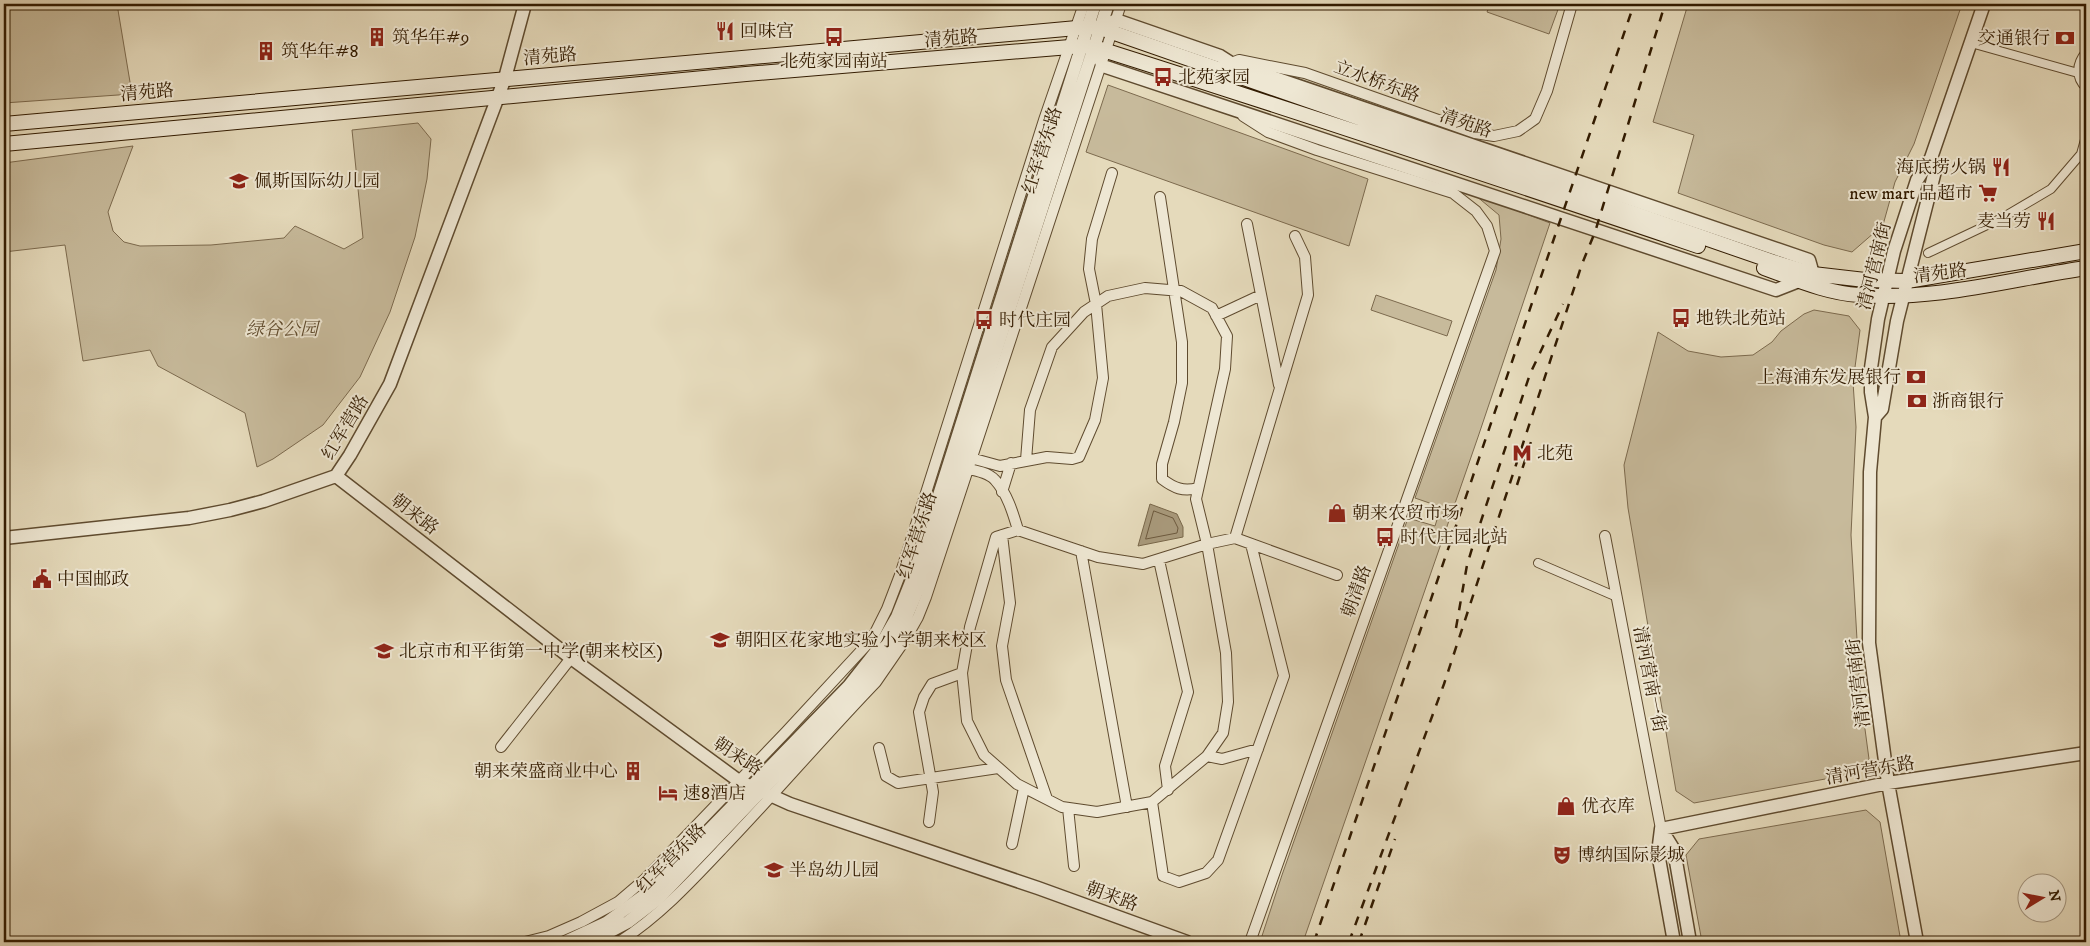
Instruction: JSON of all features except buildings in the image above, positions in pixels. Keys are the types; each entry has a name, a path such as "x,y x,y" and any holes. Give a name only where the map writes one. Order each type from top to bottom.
{"main road":[{"name":"清苑路","path":"4,124 505,78 1098,27 1200,64 1813,274 1865,280 1907,281 2086,251"},
{"name":"清苑路","path":"4,144 746,74 1091,51 1182,74 1558,197 1809,286 1858,295 1903,297 1981,287 2086,268"}],"street":[{"name":"红军营路","path":"4,538 197,516 230,510 264,501 336,476 360,439 390,384 505,78 525,4"},
{"path":"1084,4 1098,27"},
{"path":"1095,4 1098,27"},
{"path":"960,461 1028,283 1070,165 1091,51 1098,27 1108,4"},
{"path":"1098,27 1122,4"},
{"name":"立水桥东路","path":"1231,63 1239,60 1305,73 1475,133 1494,136 1518,131 1535,119 1547,91 1572,4"},
{"name":"清河营南街","path":"1917,942 1888,783 1868,643 1870,472 1875,417 1871,392 1871,368 1887,280 1906,209 1917,180 1931,158 1984,4"},
{"name":"红军营东路","path":"590,942 628,922 658,899 856,692 885,656 905,620 922,580 1098,27"},
{"name":"清苑路","path":"1098,27 1220,56 1231,63 1809,260 1813,274"},
{"path":"1971,43 2078,73"},
{"path":"525,942 564,930 618,902 645,879 872,639 887,609 900,576 1044,120 1091,51"},
{"name":"清苑路","path":"1091,51 1230,107 1776,290 1799,282"},
{"path":"2086,52 2081,58 2078,73 2080,80 2086,88"},
{"path":"1200,64 1231,63"},
{"path":"1182,74 1230,107"},
{"name":"朝清路","path":"1230,107 1268,132 1390,174 1454,193 1476,210 1487,226 1495,251 1250,942"},
{"path":"1928,253 2002,218 2051,189 2081,154 2086,136"},
{"name":"清河营南街","path":"1875,417 1882,409 1903,297 1935,171 1931,158"},
{"path":"938,456 1000,466 1047,457 1072,459 1079,457 1095,420 1103,378 1096,304 1089,269 1092,239 1112,173"},
{"path":"1160,197 1182,342 1182,383 1174,422 1162,464 1162,479 1174,488 1190,490 1198,488"},
{"path":"1247,224 1280,388"},
{"path":"1235,538 1308,295 1305,257 1295,236"},
{"path":"1026,460 1030,410 1052,348 1084,312 1108,296 1145,288 1181,291 1212,308 1226,336 1225,369 1196,499 1207,544 1226,652 1228,702 1223,733 1207,756 1152,802 1097,812 1068,808 1024,788 998,768 984,755 966,721 962,672 970,627 996,537 1018,530 1098,557 1143,564 1207,544 1235,538 1337,575"},
{"path":"1216,316 1261,295"},
{"path":"960,461 994,479 1010,506 1018,530"},
{"path":"1002,492 1011,463"},
{"name":"朝来路","path":"336,476 571,658 739,781 761,791 1187,942"},
{"path":"1002,535 1010,603 1002,646 1006,680 1047,799"},
{"name":"清河营南一街","path":"1605,536 1660,829 1658,853 1674,942"},
{"path":"1152,802 1163,876 1179,882 1206,873 1218,860 1284,676 1251,544"},
{"path":"1081,551 1127,807"},
{"path":"1159,560 1188,692 1165,766 1168,790"},
{"path":"1538,563 1617,597"},
{"path":"500,747 571,658"},
{"path":"929,822 934,792 919,712 924,697 932,684 962,672"},
{"path":"879,748 886,776 898,783 998,768"},
{"path":"1207,756 1222,758 1258,749"},
{"name":"清河营东路","path":"1660,829 1888,783 2086,753"},
{"path":"1012,844 1024,788"},
{"path":"619,942 666,906 761,791"},
{"name":"红军营东路","path":"564,942 606,923 642,898 761,791"},
{"path":"1068,808 1074,866"},
{"name":"清河营南一街","path":"1660,829 1674,850 1690,942"}],"green space":[{"path":"4,4 117,4 132,94 4,103"},
{"path":"1490,4 1560,4 1549,34 1487,12"},
{"path":"1688,4 1962,4 1914,144 1895,182 1883,225 1852,252 1824,245 1678,193 1694,135 1653,122"},
{"path":"1108,85 1368,179 1349,246 1086,152"},
{"name":"绿谷公园","path":"418,123 431,139 427,179 415,237 390,312 360,377 323,425 273,459 257,467 245,413 158,366 150,350 83,361 65,245 4,252 4,163 133,146 108,212 113,231 124,242 140,246 211,245 284,238 295,226 344,249 363,238 352,130"},
{"path":"1475,195 1550,223 1303,942 1260,942 1408,518 1435,526 1441,507 1415,498 1496,270 1501,239 1499,215"},
{"path":"1376,295 1452,321 1447,336 1371,310"},
{"path":"1814,310 1849,316 1860,330 1853,382 1856,427 1851,535 1860,692 1869,759 1858,773 1694,803 1676,791 1628,508 1624,465 1658,332 1688,351 1721,357 1753,355 1772,342 1781,331 1804,314"},
{"path":"1866,810 1880,822 1901,942 1702,942 1686,855 1699,839"}],"water":[{"path":"1150,504 1177,514 1183,527 1183,537 1138,546"}],"railway":[{"path":"1314,942 1634,4"},
{"path":"1349,942 1444,684 1582,264 1595,232 1665,4"},
{"path":"1456,628 1467,565 1475,539 1530,374 1563,304"},
{"path":"1517,485 1531,442"},
{"path":"1359,942 1395,839"}],"place":[{"name":"回味宫","path":"725,31"},
{"name":"筑华年#9","path":"377,37"},
{"name":"北苑家园南站","path":"834,37"},
{"name":"交通银行","path":"2065,38"},
{"name":"筑华年#8","path":"266,51"},
{"name":"北苑家园","path":"1163,77"},
{"name":"海底捞火锅","path":"2001,167"},
{"name":"佩斯国际幼儿园","path":"239,181"},
{"name":"new mart 品超市","path":"1988,193"},
{"name":"麦当劳","path":"2046,221"},
{"name":"地铁北苑站","path":"1681,318"},
{"name":"时代庄园","path":"984,320"},
{"name":"上海浦东发展银行","path":"1916,377"},
{"name":"浙商银行","path":"1917,401"},
{"name":"北苑","path":"1522,453"},
{"name":"朝来农贸市场","path":"1337,513"},
{"name":"时代庄园北站","path":"1385,537"},
{"name":"中国邮政","path":"42,579"},
{"name":"朝阳区花家地实验小学朝来校区","path":"720,640"},
{"name":"北京市和平街第一中学(朝来校区)","path":"384,651"},
{"name":"朝来荣盛商业中心","path":"633,771"},
{"name":"速8酒店","path":"668,793"},
{"name":"优衣库","path":"1566,806"},
{"name":"博纳国际影城","path":"1562,855"},
{"name":"半岛幼儿园","path":"774,870"}]}
